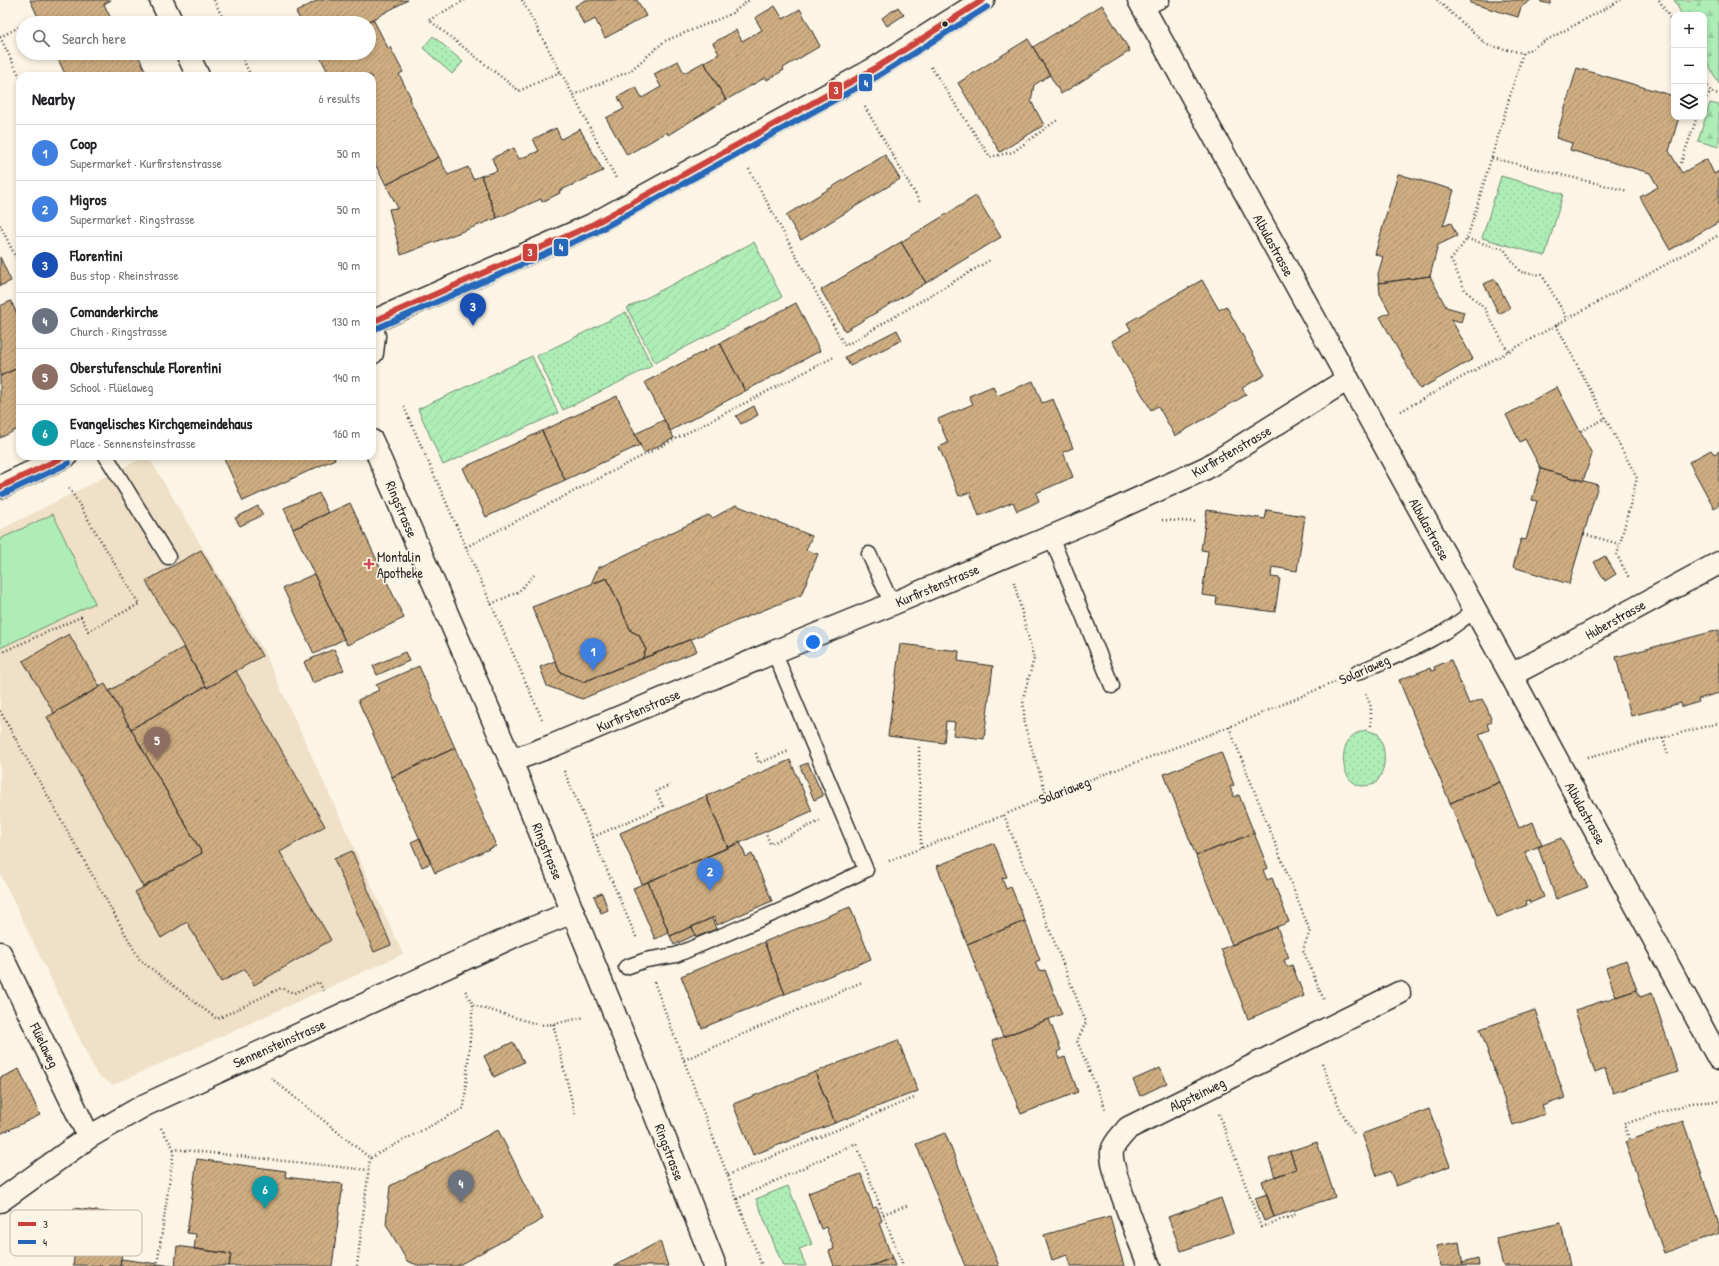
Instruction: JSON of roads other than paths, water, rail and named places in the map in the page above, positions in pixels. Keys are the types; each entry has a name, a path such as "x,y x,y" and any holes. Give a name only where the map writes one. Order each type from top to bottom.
{"street":[{"path":"161,0 169,16"},
{"path":"376,320 592,225 874,70 983,0"},
{"name":"Albulastrasse","path":"1148,3 1348,379 1511,675 1719,1059"},
{"path":"190,60 196,72"},
{"name":"Kurfirstenstrasse","path":"511,761 554,745 1051,537 1206,468 1348,379"},
{"name":"Ringstrasse","path":"376,449 511,761 646,1091 715,1266"},
{"path":"0,487 58,460"},
{"name":"Huberstrasse","path":"1511,675 1719,563"},
{"name":"Sennensteinstrasse","path":"0,1201 89,1137 145,1105 452,964 523,932 573,912"},
{"name":"Flüelaweg","path":"1,959 89,1137"},
{"name":"Alpsteinweg","path":"1149,1266 1116,1176 1112,1152 1118,1140 1128,1128 1399,993"}],"lane":[{"path":"108,460 168,557"},
{"path":"1051,537 1112,686"},
{"path":"870,554 892,604"},
{"name":"Solariaweg","path":"1357,673 1439,635 1459,623 1474,610"},
{"path":"626,967 646,960 676,955 784,908 866,870 774,652"}],"place":[{"name":"Florentini","path":"473,326"},
{"name":"Montalin Apotheke","path":"369,564"},
{"name":"Coop","path":"593,671"},
{"name":"Oberstufenschule Florentini","path":"157,760"},
{"name":"Migros","path":"710,891"},
{"name":"Comanderkirche","path":"461,1203"},
{"name":"Evangelisches Kirchgemeindehaus","path":"265,1209"}]}
